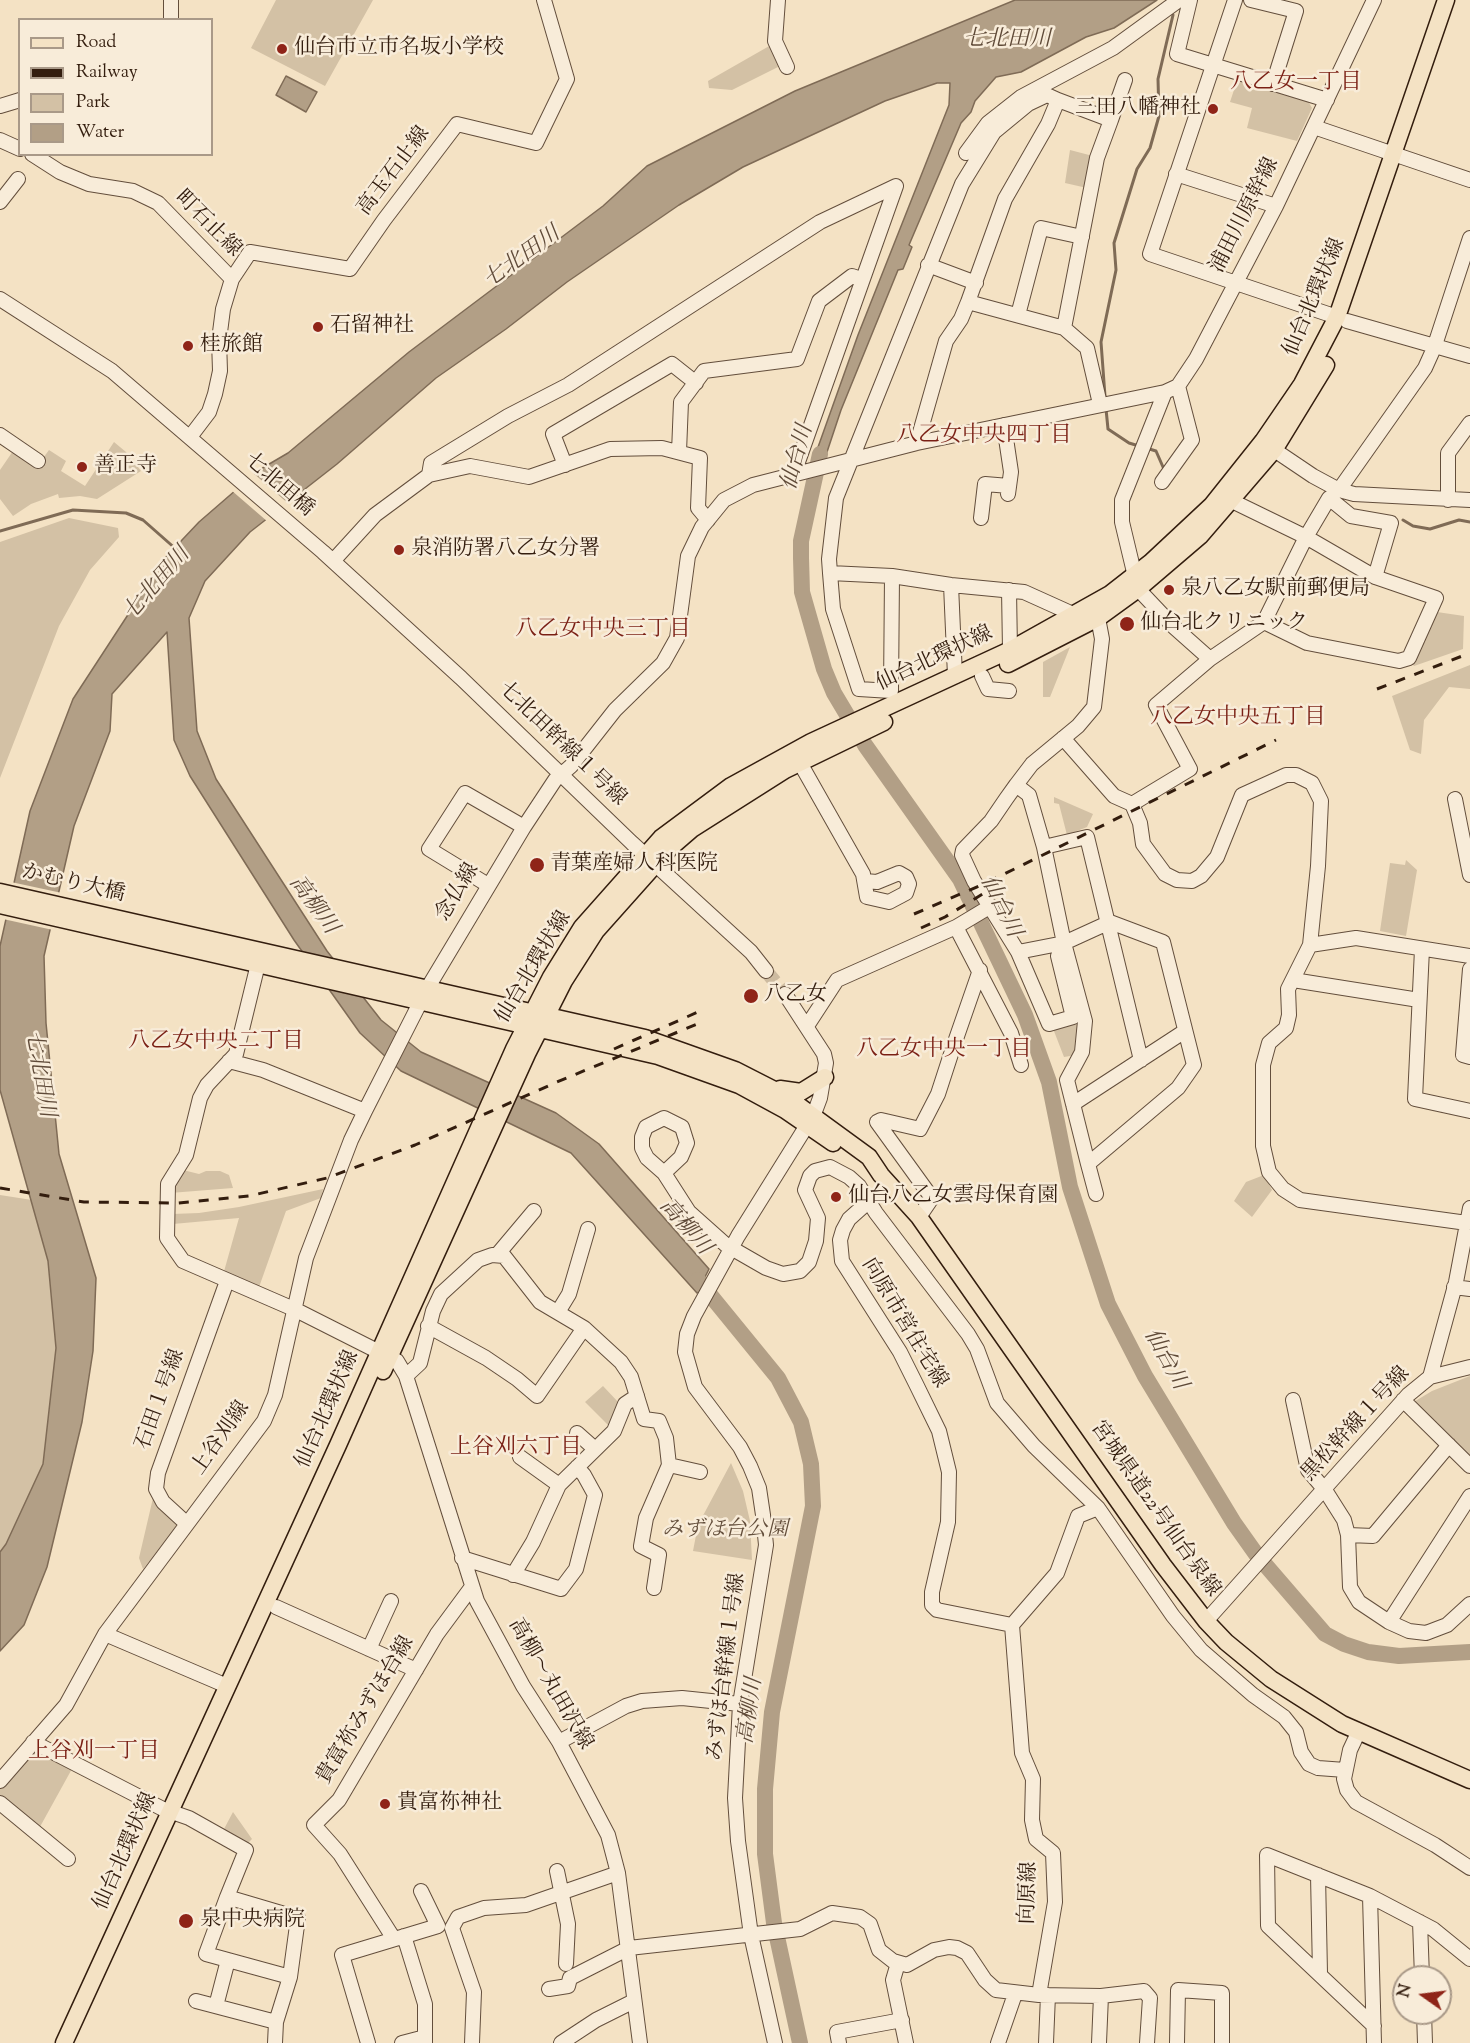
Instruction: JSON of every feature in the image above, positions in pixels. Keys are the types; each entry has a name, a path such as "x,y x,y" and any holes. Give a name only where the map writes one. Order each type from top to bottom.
{"main road":[{"name":"仙台北環状線","path":"1398,156 1446,0"},
{"name":"仙台北環状線","path":"868,723 982,676 1098,618 1136,583 1268,445 1311,391 1342,319 1398,156 1456,0"},
{"name":"仙台北環状線","path":"64,2043 276,1607 385,1354 536,1020 596,931 650,860 661,838 700,806 868,723 1136,583 1200,536 1232,501 1268,445"},
{"name":"かむり大橋","path":"0,892 135,928"},
{"name":"かむり大橋","path":"0,905 135,928"},
{"path":"135,928 258,964 366,989 424,995"},
{"path":"135,928 300,960 424,995 680,1048 771,1087 801,1092 825,1077"},
{"path":"536,1020 706,1072 740,1085 810,1119"},
{"path":"771,1087 810,1119"},
{"name":"宮城県道22号仙台泉線","path":"810,1119 869,1157 881,1176 920,1217 1206,1621 1271,1679 1358,1733 1470,1780"},
{"name":"仙台北環状線","path":"76,2043 227,1686 385,1354"}],"street":[{"path":"171,0 171,18"},
{"name":"高玉石止線","path":"232,279 250,252 351,269 457,124 536,143 567,79 543,0"},
{"path":"778,0 776,41 787,67"},
{"path":"966,153 988,123 1021,97 1113,48 1179,0"},
{"path":"1190,0 1177,54 1327,100"},
{"path":"1235,0 1150,254 1342,319 1434,348 1470,356"},
{"path":"1251,0 1297,6 1273,84"},
{"name":"浦田川原幹線","path":"1136,583 1121,511 1122,500 1172,389 1196,359 1276,206 1374,0"},
{"path":"1064,328 1097,158 1125,80"},
{"path":"892,576 891,691 859,689 833,609 829,559 836,498 846,462 962,184 994,132 1028,104 1047,95 1111,120"},
{"path":"917,443 946,341 961,319 976,283 1005,199 1048,124 1058,100"},
{"path":"0,106 18,101"},
{"path":"1314,127 1470,180"},
{"path":"0,140 18,148"},
{"name":"町石止線","path":"35,156 60,172 89,184 133,191 158,203 232,279 223,309 219,340 220,371 215,394 208,412 190,437"},
{"path":"1176,174 1276,206"},
{"path":"0,202 18,179"},
{"path":"429,475 431,463 508,416 568,385 820,222 896,186 861,279 794,475"},
{"path":"1018,315 1041,228 1082,237"},
{"path":"1339,490 1417,383 1434,348 1470,238"},
{"path":"928,265 976,283"},
{"path":"679,452 681,402 704,371 797,359 819,302 852,276 861,279"},
{"path":"0,299 112,371 190,437"},
{"path":"968,302 1064,328 1088,348 1106,403"},
{"path":"565,465 553,434 672,364 696,383"},
{"path":"559,777 615,710 663,663 677,638 688,556 708,520 724,500 753,485 917,443 1172,389 1192,440 1162,482"},
{"path":"1448,500 1448,453 1470,423"},
{"path":"981,518 985,484 1008,490 1011,472 1004,425"},
{"path":"0,435 38,461"},
{"name":"七北田橋","path":"190,437 328,557"},
{"path":"1268,445 1339,490 1375,497 1470,500"},
{"path":"328,557 375,514 429,475 470,466 529,477 609,449 662,448 700,458 698,508 708,520"},
{"path":"1132,804 1190,769 1156,705 1210,659 1264,622 1306,537 1329,498 1351,516 1391,523 1375,577"},
{"path":"1232,501 1306,537 1375,577 1436,598 1409,658 1399,661 1307,643 1264,622"},
{"name":"七北田幹線１号線","path":"328,557 559,777 751,952 766,970"},
{"path":"830,573 892,576 951,585 1024,592 1075,615"},
{"path":"1136,583 1174,627 1210,659"},
{"path":"951,585 955,676"},
{"path":"1008,590 1010,650"},
{"path":"1016,785 1029,795 1044,847 1073,1017 1049,1024 1018,952 988,908 965,864 963,850 991,821 1016,785 1032,764 1063,738 1094,707 1102,639 1098,618"},
{"path":"982,676 988,689 1009,692"},
{"path":"1063,738 1114,796 1132,804 1140,823 1143,844 1165,874 1177,880 1192,880 1202,876 1217,857 1242,795 1286,775 1296,775 1312,783 1321,801 1318,866 1310,945 1288,989 1289,1015 1286,1028 1269,1043 1263,1065 1263,1146 1269,1172 1274,1181 1300,1200 1467,1223"},
{"path":"797,757 865,882 867,897 889,902 906,893 909,884 906,877 899,873 877,882 865,882"},
{"name":"念仏線","path":"385,1072 424,995 488,885 559,777"},
{"path":"1016,785 1042,871 1060,944 1085,1022 1082,1052 1067,1080 1096,1194"},
{"path":"488,885 429,849 465,793 524,827"},
{"path":"1455,799 1470,875"},
{"path":"1044,847 1087,837 1110,922 1141,1060"},
{"path":"807,1026 837,980 958,926 988,908"},
{"path":"1018,952 1060,944 1110,922 1163,942 1194,1065 1178,1088 1088,1164"},
{"path":"958,926 1011,1033 1021,1065"},
{"path":"1310,945 1356,938 1470,956"},
{"path":"1422,949 1415,1099 1470,1111"},
{"path":"258,964 236,1054 207,1085 200,1098 186,1155 168,1184 167,1238 183,1261 296,1311 385,1354"},
{"path":"1470,969 1463,1055 1470,1057"},
{"path":"920,1217 932,1198 877,1122 881,1120 920,1129 938,1094 980,970"},
{"path":"1293,980 1419,1000"},
{"path":"732,1248 810,1119 825,1077 824,1054 785,994"},
{"path":"1073,1104 1185,1031"},
{"path":"229,1061 263,1070 365,1111"},
{"name":"上谷刈線","path":"0,1781 66,1705 105,1634 264,1421 275,1395 296,1311 306,1258 351,1140 385,1072"},
{"path":"664,1173 699,1224 732,1248 777,1273 791,1274 800,1271 809,1262 819,1230 814,1207 806,1190 810,1176 815,1171 830,1167 840,1170 859,1186 868,1202 968,1334 977,1349 997,1403 1034,1446 1098,1508 1173,1616 1201,1650 1253,1695 1284,1717 1296,1732 1301,1752 1309,1764 1318,1768 1345,1770"},
{"name":"向原市営住宅線","path":"868,1202 849,1219 843,1230 840,1250 842,1261 900,1352 939,1431 949,1472 948,1522 932,1592 932,1605 937,1610 1012,1625"},
{"name":"黒松幹線１号線","path":"1206,1621 1403,1400 1430,1377 1454,1287 1470,1208"},
{"path":"406,1376 420,1363 428,1326 441,1294 478,1260 497,1255 534,1211"},
{"path":"558,1312 569,1294 588,1229"},
{"name":"みずほ台幹線１号線","path":"732,1248 694,1316 687,1334 685,1352 692,1379 704,1402 740,1447 759,1488 764,1515 766,1545 740,1704 735,1798 738,1841 757,1934 775,2043"},
{"path":"497,1255 510,1262 540,1302 584,1328 621,1362 631,1377 644,1419 659,1421 666,1438 669,1465 646,1518 641,1546 659,1555 654,1588"},
{"name":"石田１号線","path":"187,1524 163,1502 156,1489 158,1473 227,1281"},
{"path":"1454,1287 1470,1289"},
{"path":"428,1326 486,1358 518,1379 537,1396 584,1328"},
{"name":"高柳～丸田沢線","path":"385,1354 398,1361 406,1376 471,1588 523,1686 559,1742 604,1826 618,1874 640,2043"},
{"path":"1430,1377 1470,1366"},
{"path":"513,1575 533,1542 559,1485 614,1431 625,1404 637,1396"},
{"path":"1293,1400 1308,1470 1325,1490 1344,1520 1348,1536 1350,1587 1359,1602 1389,1622 1409,1631 1426,1633 1447,1625 1470,1604"},
{"path":"1403,1400 1470,1466"},
{"path":"577,1433 595,1449"},
{"path":"1348,1536 1373,1536 1449,1445"},
{"path":"520,1457 559,1485"},
{"path":"669,1465 700,1472"},
{"path":"462,1558 561,1589 576,1569 595,1495 577,1467"},
{"path":"1389,1622 1470,1496"},
{"path":"1012,1625 1058,1573 1073,1521 1078,1516 1098,1508"},
{"name":"貴富祢みずほ台線","path":"425,2040 424,2004 399,1937 340,1854 314,1825 339,1800 437,1634 471,1588"},
{"path":"369,1649 391,1601"},
{"path":"276,1607 416,1670"},
{"name":"向原線","path":"1012,1625 1023,1753 1033,1779 1032,1820 1036,1839 1053,1853 1054,1902 1044,1995 1046,2043"},
{"path":"105,1634 227,1686"},
{"path":"559,1742 626,1706 642,1701 682,1698 740,1704"},
{"path":"1358,1733 1345,1770 1347,1790 1356,1802 1435,1845 1470,1868"},
{"path":"33,1742 246,1850 206,1954 290,1977"},
{"path":"0,1803 68,1859"},
{"path":"1374,2026 1268,1926 1267,1855 1370,1896 1420,1922 1454,1944 1470,1959"},
{"path":"556,1871 568,1924 563,1958"},
{"path":"472,2043 474,1992 452,1928 458,1917 484,1908 526,1905 618,1874"},
{"path":"1318,1875 1320,1973"},
{"path":"368,2043 342,1954 438,1926 421,1891"},
{"path":"1370,1896 1374,2043"},
{"path":"227,1897 298,1917 290,1977 276,2022 275,2043"},
{"path":"549,1989 568,1986 570,1978 629,1947 800,1929 832,1913 860,1917 870,1924 879,1950 898,1963 907,1965 934,1950 957,1948 967,1953 985,1980 996,1990 1014,1994 1101,1996 1144,1991 1150,1998 1147,2043"},
{"path":"1420,1922 1422,1965"},
{"path":"216,2006 228,1960"},
{"path":"898,1963 893,1980 906,2043"},
{"path":"1177,2043 1178,1990 1222,1993 1222,2043"},
{"path":"998,2043 1014,1994"},
{"path":"1099,2043 1101,1996"},
{"path":"196,2001 276,2022"},
{"path":"561,2043 596,2019 634,2001"},
{"path":"839,2043 837,2032 902,2020"},
{"path":"1424,2025 1425,2043"},
{"path":"402,2043 425,2040"}],"green space":[{"path":"276,0 373,0 325,86 251,48"},
{"path":"771,45 782,65 732,90 709,88 708,81"},
{"path":"1237,81 1308,101 1312,108 1297,141 1247,128 1252,108 1230,102"},
{"path":"1070,150 1093,156 1087,188 1065,183"},
{"path":"114,442 126,452 141,471 97,499 80,496 59,498 58,494 31,504 13,516 0,499 0,470 13,451 38,465 49,450 66,461 61,471 85,486"},
{"path":"69,518 118,528 119,537 90,570 59,626 0,778 0,542"},
{"path":"1437,612 1464,616 1463,649 1414,666 1410,661"},
{"path":"1070,647 1050,697 1043,697 1043,662"},
{"path":"1470,665 1470,689 1449,687 1424,720 1421,754 1410,750 1392,696"},
{"path":"1054,797 1093,814 1087,827 1067,835 1059,804 1054,803"},
{"path":"1406,860 1417,870 1406,936 1380,931 1390,863 1405,865"},
{"path":"1078,1018 1080,1025 1076,1055 1064,1057 1052,1026"},
{"path":"183,1170 199,1174 206,1171 220,1171 229,1175 233,1188 170,1193"},
{"path":"1264,1175 1272,1190 1252,1217 1234,1201 1246,1182"},
{"path":"323,1189 321,1198 286,1211 258,1290 223,1275 239,1218 173,1224 172,1214 199,1213 239,1207"},
{"path":"0,1195 32,1200 48,1261 56,1348 43,1464 6,1544 0,1552"},
{"path":"1470,1376 1470,1461 1412,1403 1432,1391"},
{"path":"603,1386 619,1403 609,1426 585,1402"},
{"name":"みずほ台公園","path":"731,1463 743,1491 750,1521 752,1560 693,1551 698,1525"},
{"path":"153,1498 177,1520 178,1528 143,1569 139,1558"},
{"path":"33,1742 73,1767 36,1834 0,1802 0,1786"},
{"path":"233,1812 252,1839 245,1846 224,1829"}],"water":[{"name":"七北田川","path":"1015,0 1157,0 1114,28 1086,37 1021,72 996,77 975,101 971,112 961,123 909,245 912,247 903,269 898,270 841,410 824,461 812,464 858,335 949,105 950,83 937,83 885,101 743,167 679,205 567,282 506,329 436,378 337,464 250,532 205,581 189,618 197,731 216,779 327,951 381,1020 421,1052 556,1113 599,1144 709,1269 697,1293 571,1153 401,1071 360,1033 294,940 190,776 174,740 167,632 112,694 110,731 74,826 44,956 46,1023 59,1154 96,1278 93,1351 82,1422 47,1567 24,1625 0,1651 0,1552 6,1544 43,1464 56,1348 48,1261 0,1090 0,946 30,811 73,699 165,558 199,522 259,470 288,453 409,352 603,206 647,166 795,91"},
{"path":"286,76 317,92 306,112 276,95"}],"pier":[{"path":"252,472 290,505 268,522 231,490"},
{"path":"11,882 62,893 53,930 3,919"}],"waterway":[{"path":"1105,396 1101,342 1116,270 1114,243 1137,169 1150,148 1159,116 1158,79 1173,15"},
{"path":"1106,409 1108,429 1129,443 1139,446"},
{"path":"1146,448 1156,451 1163,467"},
{"name":"仙台川","path":"820,454 801,541 801,558 802,592 824,669 834,693 865,745 960,879 1025,1015 1049,1082 1070,1187 1108,1304 1145,1376 1234,1523 1256,1554 1325,1634 1344,1644 1368,1652 1399,1656 1470,1652"},
{"name":"七北田川","path":"0,531 73,510 126,513 143,520 177,550"},
{"path":"1403,520 1413,526 1430,529 1459,520 1470,522"},
{"name":"高柳川","path":"698,1280 778,1378 801,1422 811,1464 813,1506 772,1712 765,1789 765,1854 774,1923 800,2043"}],"tunnel":[{"path":"766,971 785,994"}],"railway":[{"path":"1377,689 1470,653"},
{"path":"914,914 986,883 1276,740"},
{"path":"921,928 945,917 994,887"},
{"path":"614,1049 698,1012"},
{"path":"0,1188 84,1202 178,1203 249,1196 327,1178 415,1145 557,1082 702,1022"}],"place":[{"name":"仙台市立市名坂小学校","path":"282,49"},
{"name":"三田八幡神社","path":"1213,109"},
{"name":"石留神社","path":"318,327"},
{"name":"桂旅館","path":"188,346"},
{"name":"善正寺","path":"82,467"},
{"name":"泉消防署八乙女分署","path":"399,550"},
{"name":"泉八乙女駅前郵便局","path":"1169,590"},
{"name":"仙台北クリニック","path":"1127,624"},
{"name":"青葉産婦人科医院","path":"537,865"},
{"name":"八乙女","path":"751,996"},
{"name":"仙台八乙女雲母保育園","path":"836,1197"},
{"name":"貴富祢神社","path":"385,1804"},
{"name":"泉中央病院","path":"186,1921"}],"district":[{"name":"八乙女一丁目","path":"1296,84"},
{"name":"八乙女中央四丁目","path":"984,437"},
{"name":"八乙女中央三丁目","path":"603,631"},
{"name":"八乙女中央五丁目","path":"1238,719"},
{"name":"八乙女中央二丁目","path":"216,1043"},
{"name":"八乙女中央一丁目","path":"944,1051"},
{"name":"上谷刈六丁目","path":"516,1449"},
{"name":"上谷刈一丁目","path":"94,1753"}]}
